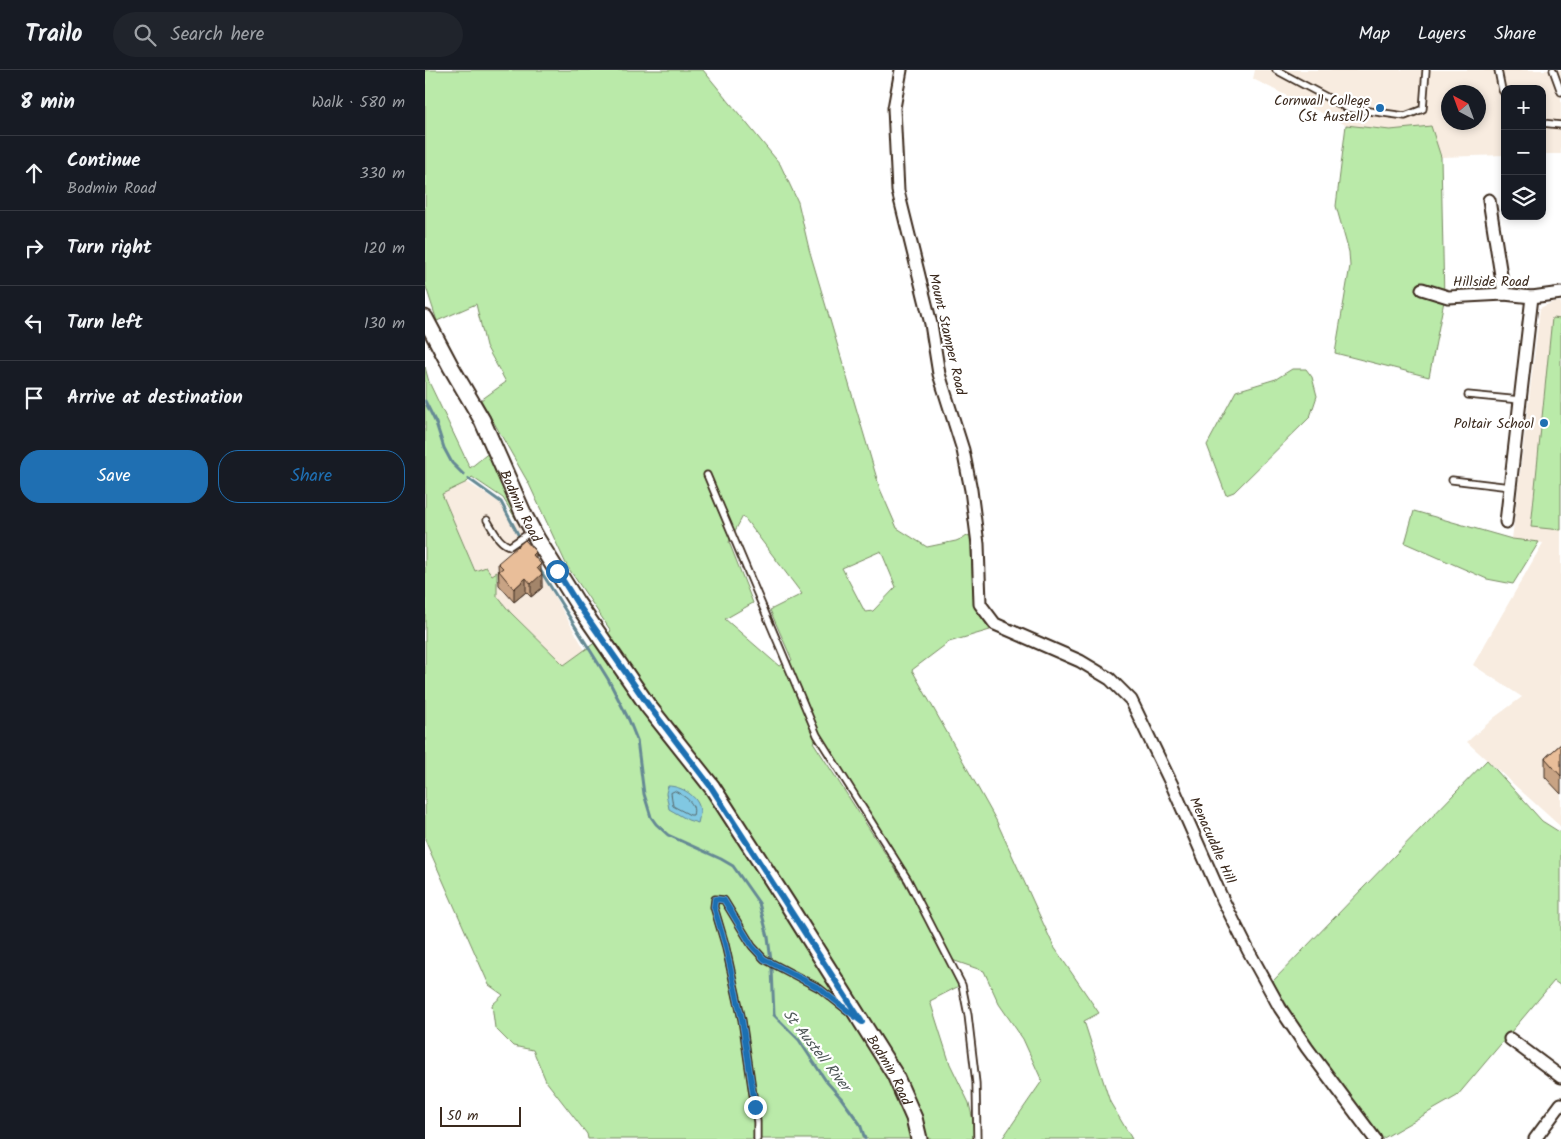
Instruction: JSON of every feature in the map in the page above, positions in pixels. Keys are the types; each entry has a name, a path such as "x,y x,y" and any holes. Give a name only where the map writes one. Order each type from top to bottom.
{"main road":[{"name":"Bodmin Road","path":"425,318 482,420 529,533 649,706 711,787 895,1075 914,1118 919,1139"}],"street":[{"name":"Mount Stamper Road","path":"901,70 894,108 898,191 931,324 939,374 963,450 971,490 978,544 980,604"},
{"path":"1489,200 1504,294"},
{"name":"Hillside Road","path":"1421,288 1448,297 1504,294 1532,296 1561,292"},
{"path":"1506,522 1532,296"},
{"name":"Menacuddle Hill","path":"980,604 995,624 1080,661 1110,679 1131,700 1172,785 1220,894 1280,1008 1307,1048 1375,1139"},
{"path":"1510,1039 1561,1077"},
{"path":"1535,1139 1561,1104"}],"lane":[{"path":"1276,70 1347,108 1405,116 1423,109 1426,70"},
{"path":"1498,70 1501,85"},
{"path":"1553,70 1561,92"},
{"path":"1546,123 1561,125"},
{"path":"1468,394 1520,400"},
{"path":"707,475 817,735 909,880 961,985 969,1015 976,1083 977,1139"},
{"path":"1452,480 1510,488"},
{"path":"487,520 505,545 510,546 529,533"},
{"path":"757,1139 757,1122 742,1020 725,944 714,907 715,899 724,900 752,946 764,959 819,988 862,1022"}],"shaded area":[{"name":"Cornwall College (St Austell)","path":"1255,70 1561,70 1561,154 1546,154 1546,85 1501,85 1501,155 1441,157 1430,126 1390,130 1346,125 1253,79"},
{"path":"1553,302 1561,302 1561,827 1467,742 1495,717 1522,697 1473,665 1543,543 1512,539 1540,308"},
{"path":"467,482 500,503 512,524 517,521 527,545 524,555 545,580 585,650 564,665 510,612 497,596 497,573 492,575 476,572 442,494"}],"green space":[{"path":"425,70 703,70 780,164 798,202 809,249 880,489 897,528 927,547 956,541 970,535 974,606 990,630 949,642 912,670 996,820 1054,947 1099,1013 1084,1021 1110,1102 1132,1139 1002,1139 1042,1081 1023,1039 999,1004 984,971 952,960 912,881 821,736 813,742 905,884 963,984 930,1001 950,1064 969,1103 977,1139 588,1139 587,1134 546,1081 533,1050 513,1046 495,1028 492,1005 503,995 489,985 425,840 425,367 429,382 470,468 496,447 530,520 517,521 503,498 472,477 467,482 442,494 475,571 486,567 492,575 497,572 497,596 510,612 564,665 611,631 567,566 529,484 481,400 506,382 486,346 476,304 437,321 425,284","holes":["743,516 802,594 770,610 792,660 779,666 725,619 753,603 729,542","881,551 896,587 873,611 865,612 842,568"]},
{"path":"1346,125 1390,130 1431,126 1441,157 1444,301 1429,377 1335,353 1350,266 1349,252 1336,206"},
{"path":"1552,318 1561,319 1561,530 1531,527"},
{"path":"1292,369 1306,369 1312,377 1317,396 1310,417 1234,492 1226,495 1207,445 1236,391 1276,379"},
{"path":"1414,511 1512,539 1539,542 1513,584 1487,579 1405,543"},
{"path":"1487,760 1542,821 1561,833 1561,986 1554,981 1457,1096 1382,1139 1323,1063 1273,981"}],"water":[{"path":"668,786 684,790 693,796 700,811 698,823 688,820 669,809 666,793"}],"building":[{"path":"525,540 536,552 533,555 541,564 537,568 542,574 531,584 526,578 514,589 499,571 503,568 498,563"},
{"path":"1561,744 1561,776 1545,758"}],"waterway":[{"name":"St Austell River","path":"425,401 436,423 444,448 452,463 464,475"},
{"name":"St Austell River","path":"469,479 501,502 521,540"},
{"name":"St Austell River","path":"539,568 608,679 629,720 637,740 644,794 651,817 668,835 733,866 759,903 768,937 772,969 774,1015 799,1040 826,1081 860,1124 865,1139"}],"place":[{"name":"Cornwall College (St Austell)","path":"1380,108"},
{"name":"Poltair School","path":"1544,423"}],"route":[{"path":"557,571 649,706 711,787 862,1022 819,988 764,959 752,946 737,918 724,900 715,899 714,907 725,944 742,1020 755,1107"}]}
